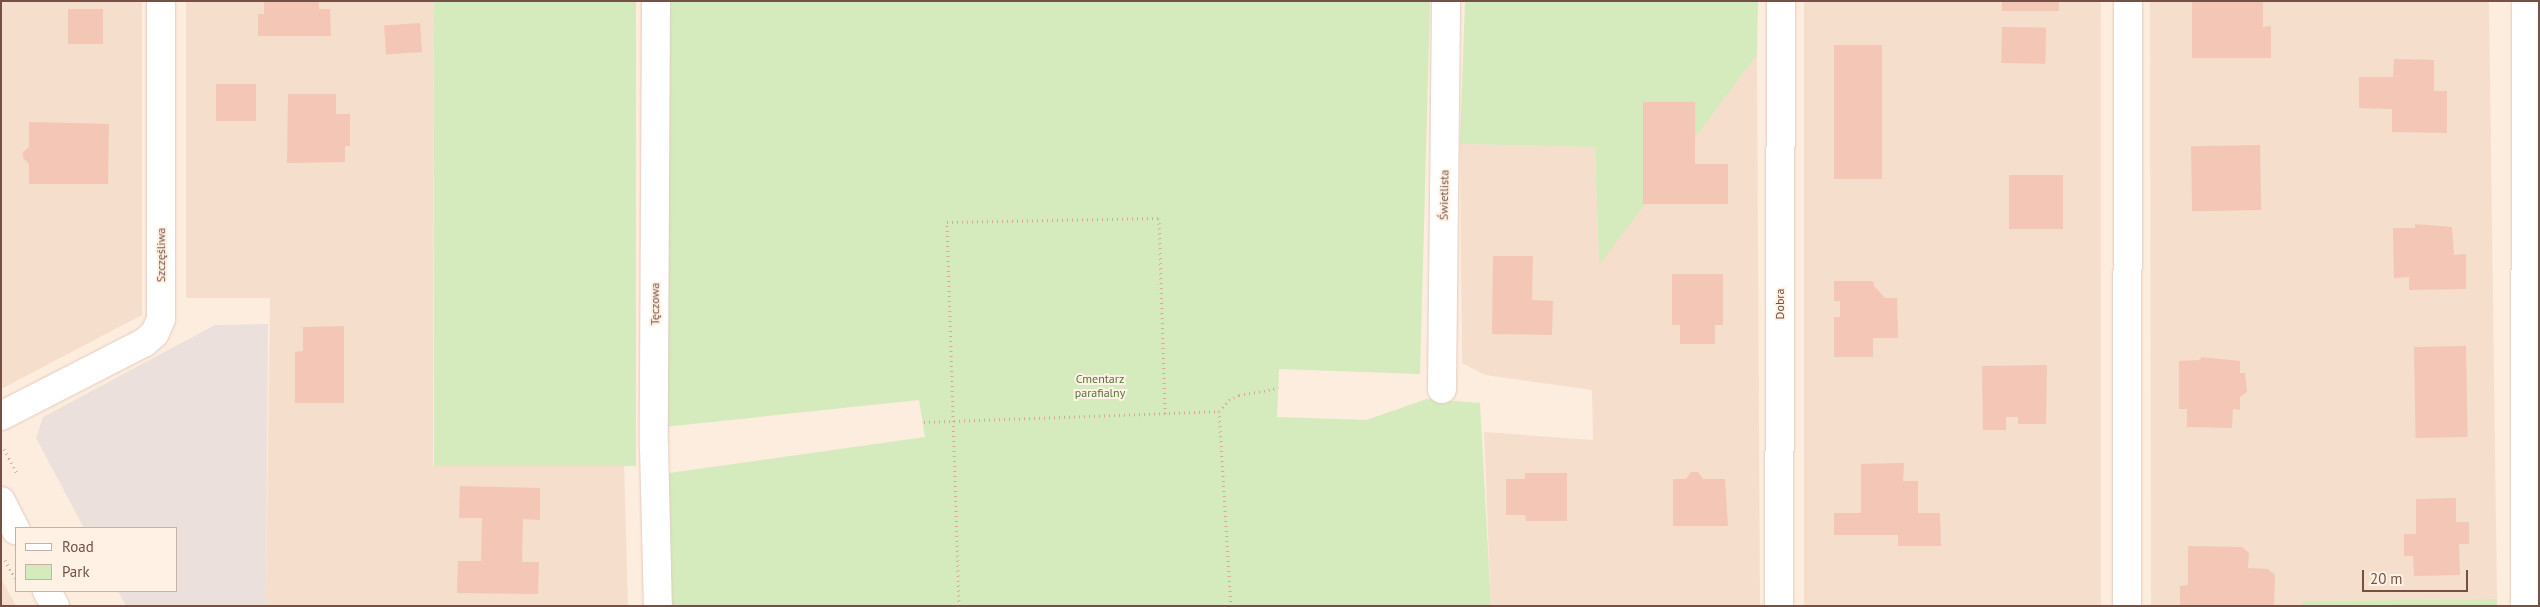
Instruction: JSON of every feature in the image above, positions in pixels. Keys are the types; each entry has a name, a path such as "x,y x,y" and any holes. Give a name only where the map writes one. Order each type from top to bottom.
{"street":[{"name":"Szczęśliwa","path":"1,416 145,342 155,333 161,319 161,1"},
{"name":"Tęczowa","path":"656,1 654,446 658,606"},
{"name":"Świetlista","path":"1442,389 1446,1"},
{"name":"Dobra","path":"1779,606 1781,1"},
{"path":"2127,606 2128,1"},
{"path":"2525,606 2526,1"},
{"path":"1,501 15,528"},
{"path":"48,592 55,606"}],"path":[{"path":"959,606 952,420 948,222 1159,218 1165,414"},
{"path":"924,422 1219,411 1229,400 1239,395 1278,388"},
{"path":"1219,411 1230,606"},
{"path":"1,552 15,578"}],"shaded area":[{"path":"1,1 142,1 142,315 1,389"},
{"path":"186,1 434,1 433,466 624,461 628,606 266,606 270,298 186,298"},
{"path":"1804,1 2101,1 2101,606 1804,606"},
{"path":"2150,1 2489,1 2497,599 2302,601 2302,606 2151,606"},
{"path":"1757,55 1760,606 1491,606 1484,432 1593,440 1592,390 1485,375 1462,363 1460,144 1595,147 1599,264"},
{"path":"268,324 266,606 126,606 119,592 178,592 178,527 83,527 36,438 43,417 215,325"},
{"path":"1,578 16,606 1,606"}],"green space":[{"path":"434,1 636,1 636,466 434,466"},
{"name":"Cmentarz parafialny","path":"665,1 1430,1 1420,374 1279,369 1277,417 1366,420 1427,399 1480,403 1491,606 671,606 669,473 925,437 919,400 664,427"},
{"path":"1465,1 1758,1 1757,55 1599,265 1595,147 1460,144"},
{"path":"2497,599 2497,606 2302,606 2302,601"}],"building":[{"path":"264,1 319,1 319,9 330,9 331,36 258,36 258,14 264,14"},
{"path":"2002,1 2059,1 2059,11 2002,11"},
{"path":"2192,1 2263,1 2263,27 2271,26 2271,58 2192,58"},
{"path":"68,9 103,9 103,44 68,44"},
{"path":"420,23 422,52 386,54 384,26"},
{"path":"2002,27 2046,28 2045,64 2001,63"},
{"path":"1834,45 1882,45 1882,179 1834,179"},
{"path":"2394,59 2434,60 2434,91 2447,91 2447,133 2392,132 2392,109 2359,108 2359,77 2393,77"},
{"path":"216,84 256,84 256,121 216,121"},
{"path":"288,94 336,94 336,114 350,114 350,146 345,146 345,162 287,163"},
{"path":"1643,102 1695,102 1695,164 1728,164 1728,204 1643,204"},
{"path":"29,122 109,124 108,184 29,184 29,164 23,158 23,152 29,147"},
{"path":"2260,145 2261,210 2192,211 2191,146"},
{"path":"2009,175 2063,175 2063,229 2009,229"},
{"path":"2415,224 2452,227 2454,255 2466,254 2466,289 2409,290 2409,277 2394,278 2393,228 2415,228"},
{"path":"1493,256 1533,256 1532,300 1553,301 1552,335 1492,334"},
{"path":"1672,274 1723,274 1723,325 1715,325 1715,344 1680,344 1680,325 1672,325"},
{"path":"1834,281 1873,281 1874,286 1885,298 1897,298 1898,338 1873,338 1873,357 1834,357 1834,317 1840,317 1840,301 1834,301"},
{"path":"344,326 344,403 295,403 295,352 303,351 303,327"},
{"path":"2466,346 2468,437 2416,438 2414,347"},
{"path":"2202,357 2240,361 2240,373 2245,373 2247,392 2240,397 2240,410 2233,409 2232,428 2187,427 2187,409 2179,409 2179,361 2199,360"},
{"path":"2047,365 2046,424 2018,424 2018,417 2006,417 2006,430 1983,430 1982,366"},
{"path":"1904,463 1903,481 1918,481 1918,513 1940,513 1941,546 1898,546 1898,535 1834,535 1834,513 1861,513 1861,464"},
{"path":"1691,472 1698,472 1703,479 1725,479 1728,526 1673,526 1673,479 1686,479"},
{"path":"1525,473 1567,473 1567,521 1526,521 1525,515 1506,515 1506,479 1525,479"},
{"path":"460,486 540,488 540,520 523,519 522,562 539,562 538,594 457,593 458,561 481,561 482,518 459,518"},
{"path":"2456,498 2456,522 2469,522 2469,544 2459,544 2460,575 2414,576 2413,556 2404,556 2404,534 2416,534 2416,499"},
{"path":"2188,546 2242,547 2249,553 2248,568 2268,569 2275,575 2274,606 2180,606 2180,586 2188,585"}]}
